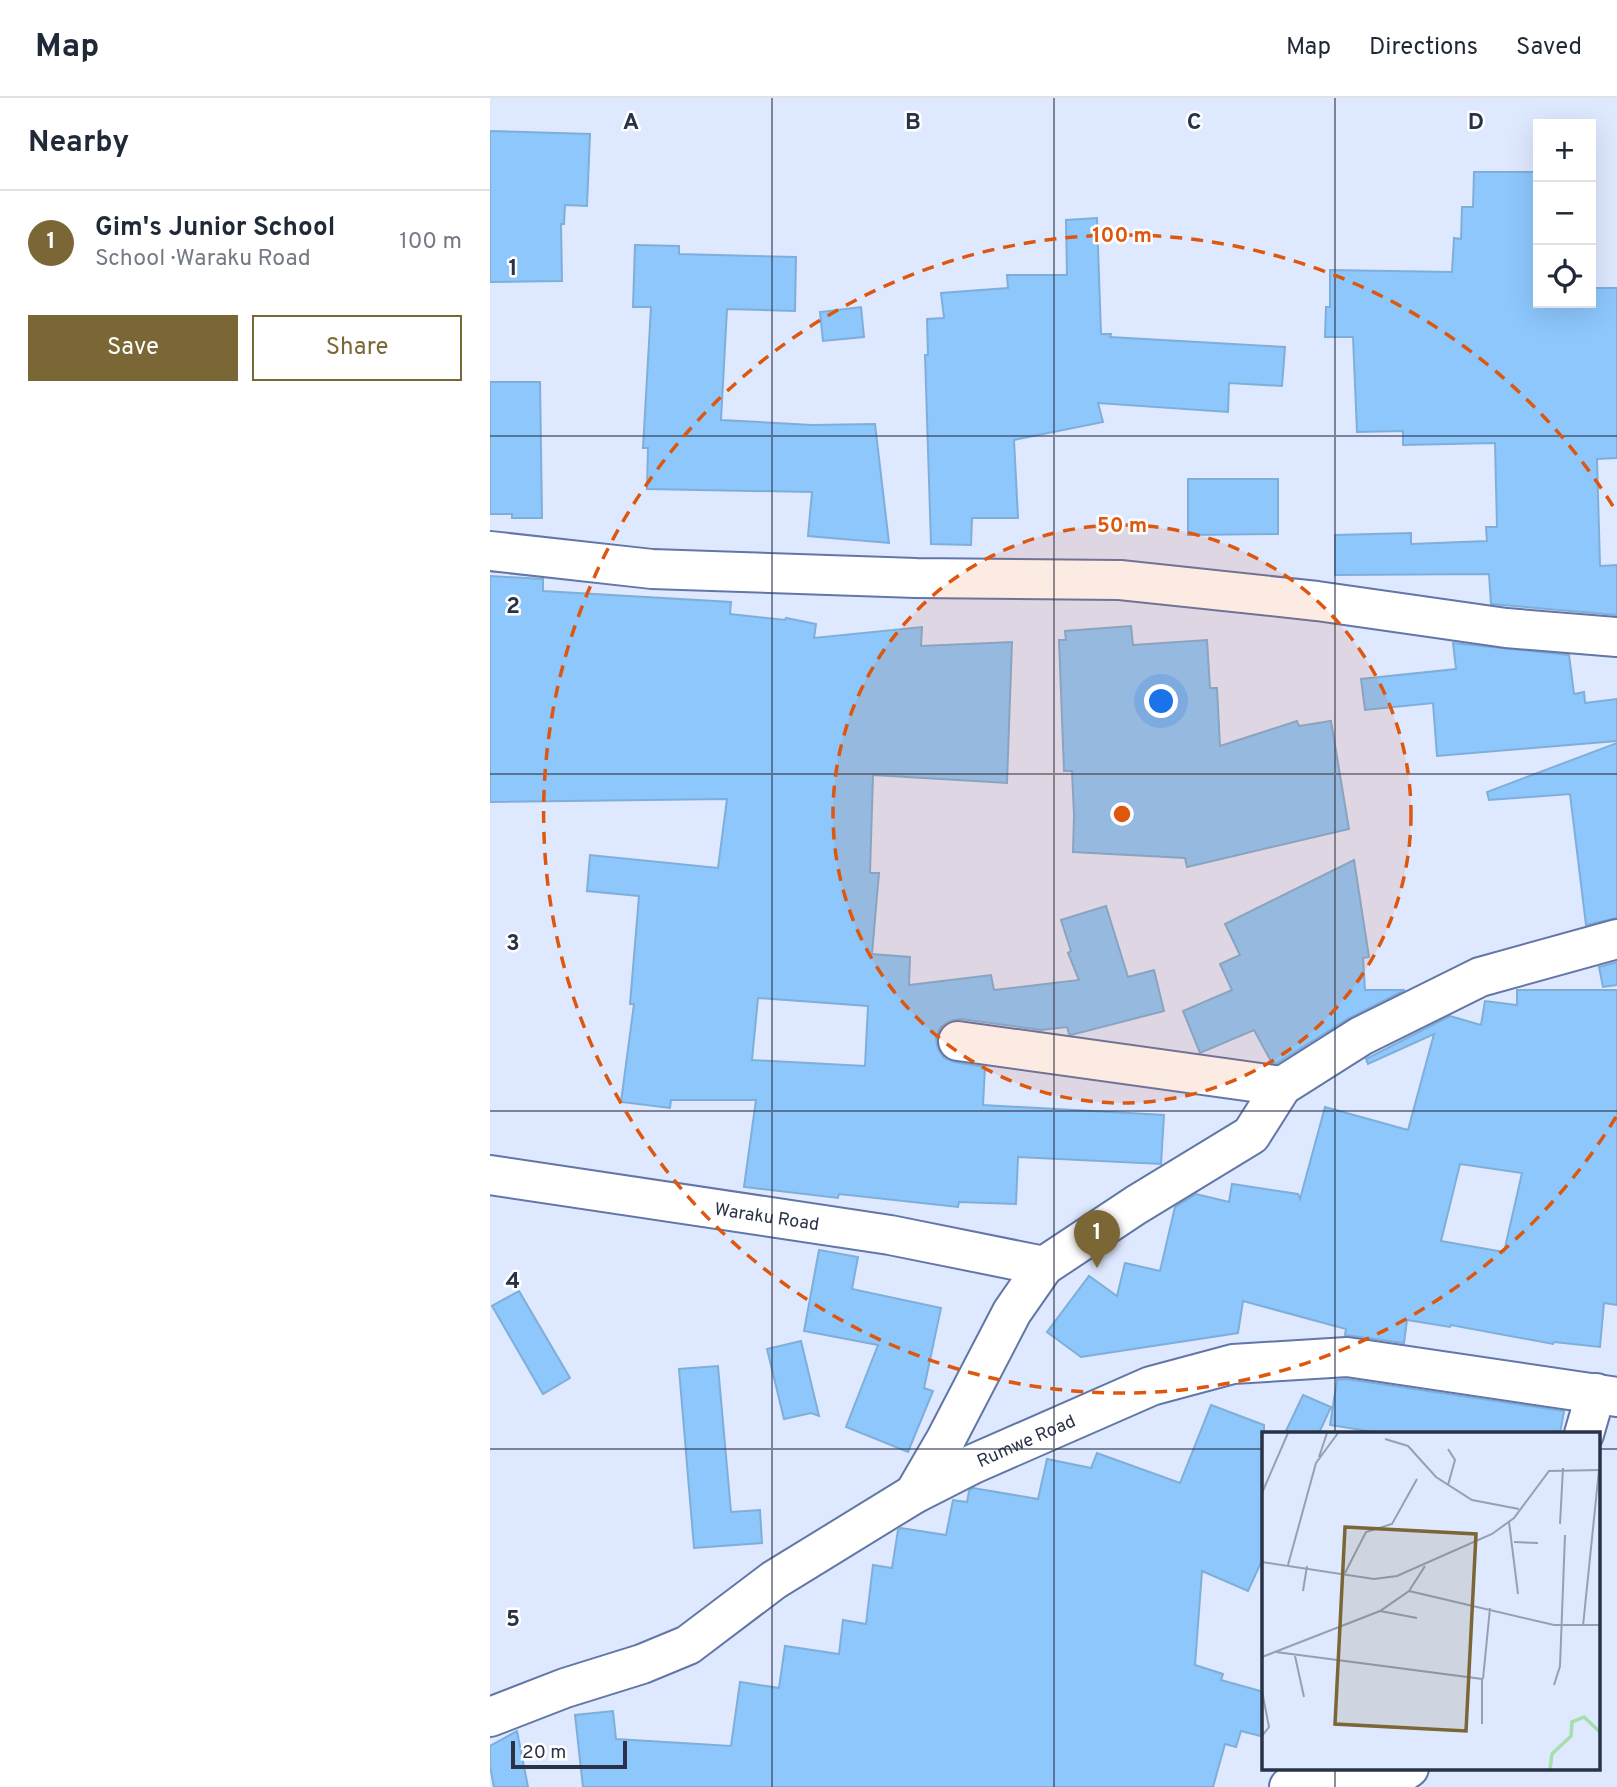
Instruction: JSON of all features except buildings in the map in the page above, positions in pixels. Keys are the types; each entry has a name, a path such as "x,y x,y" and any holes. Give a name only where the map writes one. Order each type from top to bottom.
{"street":[{"path":"490,551 652,569 916,578 1120,580 1317,601 1506,628 1617,637"},
{"path":"914,1494 1012,1312 1044,1266 1136,1205 1251,1135 1282,1086 1362,1037 1480,977 1617,939"},
{"path":"958,1041 1282,1086"},
{"name":"Waraku Road","path":"490,1175 890,1235 1044,1266"},
{"name":"Rumwe Road","path":"490,1717 565,1688 642,1664 688,1645 774,1580 914,1494 985,1458 1151,1386 1233,1364 1347,1357 1606,1395"},
{"path":"1585,1432 1606,1395"},
{"path":"1289,1787 1406,1770"}],"place":[{"name":"Gim's Junior School","path":"1097,1268"}]}
